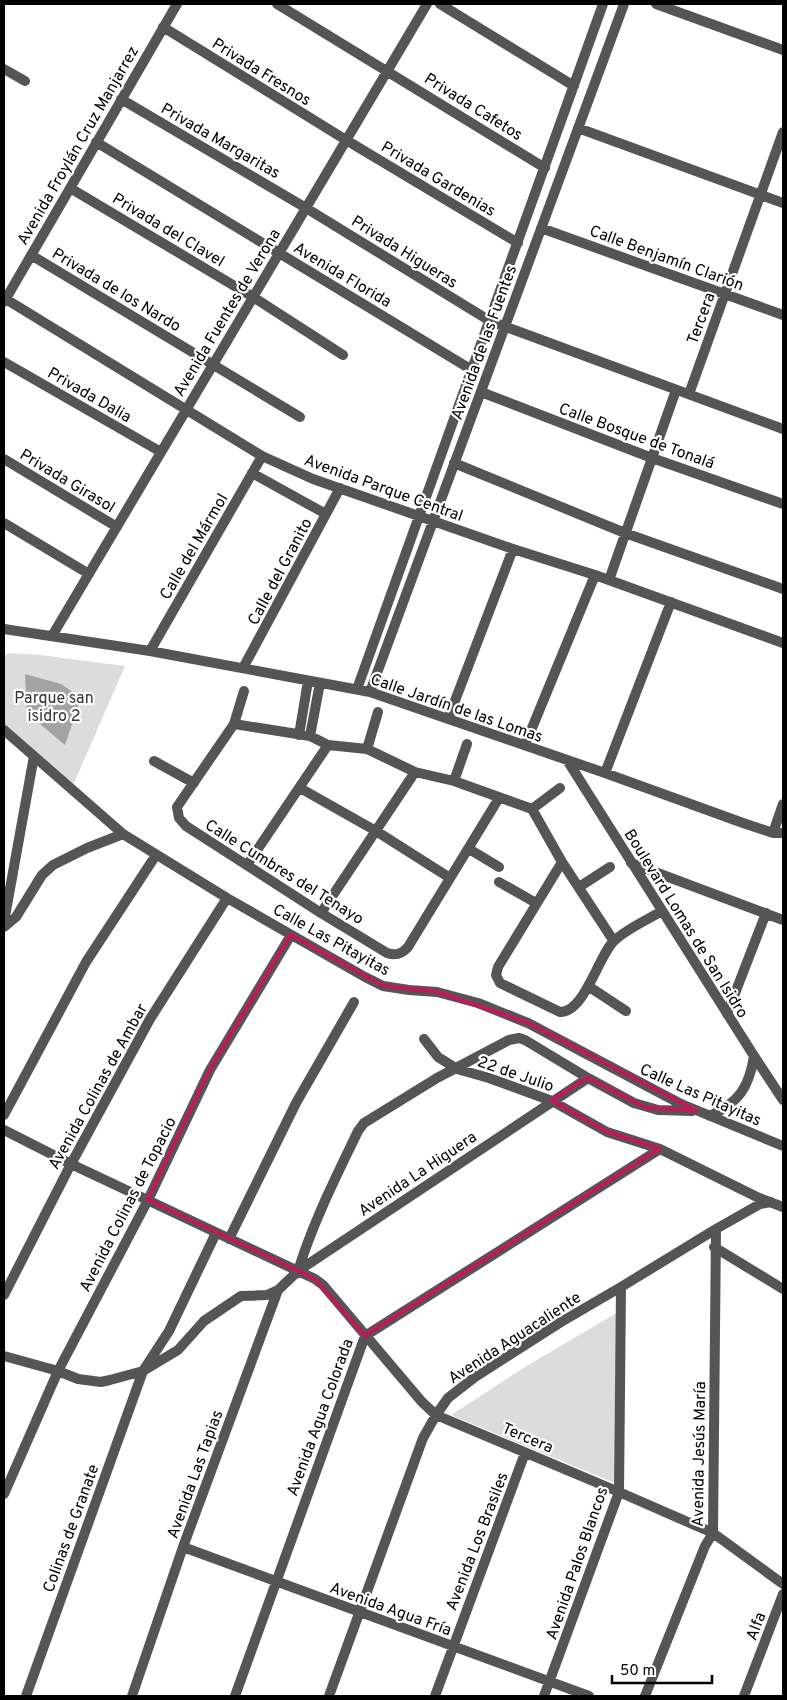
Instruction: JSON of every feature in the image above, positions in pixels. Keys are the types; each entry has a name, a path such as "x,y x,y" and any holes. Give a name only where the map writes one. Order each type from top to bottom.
{"street":[{"name":"Avenida Froylán Cruz Manjarrez","path":"4,300 177,4"},
{"name":"Privada Cafetos","path":"277,4 545,168"},
{"name":"Avenida Fuentes de Verona","path":"52,636 427,4"},
{"path":"440,4 574,86"},
{"name":"Avenida de las Fuentes","path":"357,689 603,4"},
{"name":"Avenida de las Fuentes","path":"370,692 624,4"},
{"path":"656,4 783,50"},
{"name":"Privada Fresnos","path":"163,27 346,140"},
{"path":"4,69 25,81"},
{"name":"Privada Margaritas","path":"121,99 306,208"},
{"path":"578,128 783,203"},
{"name":"Tercera","path":"688,394 783,132"},
{"name":"Privada Gardenias","path":"346,140 518,242"},
{"name":"Avenida Florida","path":"96,142 472,370"},
{"name":"Privada del Clavel","path":"70,188 253,297 343,355"},
{"name":"Privada Higueras","path":"306,208 490,321 783,429"},
{"name":"Calle Benjamín Clarión","path":"541,228 783,315"},
{"name":"Privada de los Nardo","path":"31,255 300,417"},
{"name":"Avenida Parque Central","path":"4,300 262,456 289,469 419,517 595,574 783,643"},
{"name":"Privada Dalia","path":"4,362 161,452"},
{"path":"609,580 676,390"},
{"name":"Calle Bosque de Tonalá","path":"481,392 652,458 783,504"},
{"name":"Calle del Mármol","path":"150,651 262,456"},
{"name":"Privada Girasol","path":"4,459 117,527"},
{"path":"454,463 625,533 783,589"},
{"path":"252,473 326,514"},
{"name":"Calle del Granito","path":"243,668 340,488"},
{"path":"4,523 89,574"},
{"path":"448,719 514,549"},
{"path":"525,746 595,574"},
{"path":"605,773 671,602"},
{"path":"4,629 52,636"},
{"name":"Calle Jardín de las Lomas","path":"52,636 150,651 370,692 743,823 778,833"},
{"path":"299,735 308,681"},
{"path":"310,736 320,683"},
{"path":"154,761 194,783 234,724 244,691"},
{"path":"366,749 378,712"},
{"path":"234,724 310,736 328,745 366,749 415,772 454,781 532,810 562,862 613,940"},
{"path":"4,730 34,756 4,922"},
{"path":"454,781 467,744"},
{"path":"247,865 328,745"},
{"name":"Calle Las Pitayitas","path":"34,756 122,834 227,898 365,977 383,986 437,992 478,1003 528,1023 632,1079 697,1111 783,1146"},
{"name":"Boulevard Lomas de San Isidro","path":"567,760 783,1100"},
{"path":"321,913 415,772"},
{"name":"Calle Cumbres del Tenayo","path":"194,783 177,807 179,818 186,826 386,953 398,954 408,947 450,878"},
{"path":"300,788 376,831 450,878 499,798"},
{"path":"532,810 560,788"},
{"path":"778,833 783,804"},
{"path":"4,927 16,917 42,875 49,868 61,860 122,834"},
{"path":"469,849 498,867"},
{"path":"4,1115 86,962 156,855"},
{"path":"562,862 498,967 496,974 498,981 562,1012 566,1012 573,1007 588,986 613,940 662,911"},
{"path":"631,863 783,920"},
{"path":"579,887 610,867"},
{"path":"499,882 536,904"},
{"name":"Avenida Colinas de Ambar","path":"4,1295 71,1164 150,1019 227,898"},
{"path":"727,1014 766,913"},
{"name":"Avenida Colinas de Topacio","path":"4,1494 58,1371 148,1200 210,1070 291,934"},
{"path":"588,986 626,1011"},
{"path":"229,1239 296,1102 354,1002"},
{"path":"424,1039 438,1057 457,1069 509,1040 519,1038 588,1078 646,1108 671,1112 697,1111"},
{"path":"710,1116 729,1106 742,1092 751,1073 754,1056"},
{"name":"22 de Julio","path":"298,1271 306,1243 321,1207 358,1131 370,1119 437,1078 457,1069 489,1078 552,1101 607,1132 660,1149 759,1198 783,1207"},
{"name":"Avenida La Higuera","path":"298,1271 588,1078"},
{"name":"Tercera","path":"4,1130 71,1164 315,1279 323,1285 422,1402 436,1415 712,1533 783,1584"},
{"name":"Avenida Agua Colorada","path":"235,1696 365,1336 660,1149"},
{"name":"Avenida Aguacaliente","path":"329,1696 423,1438 448,1398 475,1377 561,1322 716,1229 760,1204 771,1202"},
{"name":"Avenida Jesús María","path":"645,1696 705,1546 712,1533 714,1248 716,1229"},
{"name":"Colinas de Granate","path":"26,1696 143,1370 169,1331 216,1233"},
{"path":"714,1248 783,1289"},
{"name":"Avenida Las Tapias","path":"132,1696 183,1547 278,1290 298,1271"},
{"name":"Avenida Palos Blancos","path":"544,1696 618,1492 621,1287"},
{"path":"4,1356 58,1371 78,1379 100,1382 143,1370 178,1350 204,1321 241,1296 267,1295 278,1290"},
{"name":"Avenida Los Brasiles","path":"435,1696 525,1453"},
{"name":"Avenida Agua Fría","path":"183,1547 589,1696"},
{"name":"Alfa","path":"744,1696 783,1594"}],"highlighted area":[{"path":"291,935 383,986 437,992 528,1023 697,1111 646,1108 588,1078 552,1101 607,1132 660,1149 365,1336 315,1279 148,1200 210,1070"}],"green space":[{"name":"Parque san isidro 2","path":"8,653 40,655 125,666 71,790 4,727 4,656"},
{"path":"618,1312 615,1483 451,1415 525,1367"}],"shaded area":[{"path":"25,674 61,684 81,698 65,745 27,713"}]}
